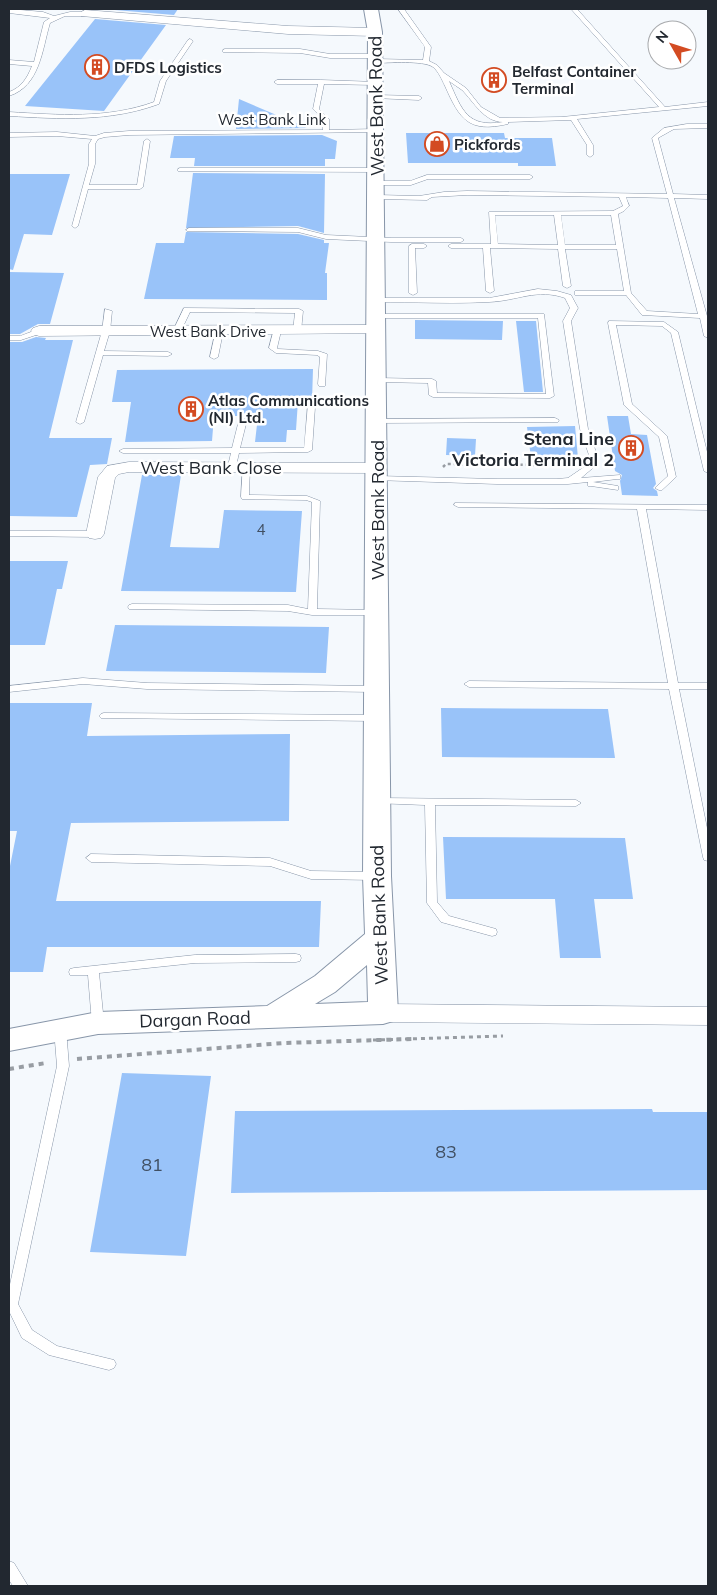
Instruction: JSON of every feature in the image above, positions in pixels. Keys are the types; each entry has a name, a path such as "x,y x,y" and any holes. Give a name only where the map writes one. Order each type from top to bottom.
{"street":[{"name":"West Bank Road","path":"371,9 375,32 376,59 377,876 383,1013"},
{"path":"85,14 288,30 375,32"},
{"name":"West Bank Drive","path":"40,331 297,331 377,315"},
{"name":"West Bank Close","path":"95,534 107,477 113,470 129,467 237,461 377,473"},
{"path":"274,1016 325,984 379,938"},
{"path":"383,1013 708,1016"},
{"name":"Dargan Road","path":"9,1040 98,1023 383,1013"}],"lane":[{"path":"401,9 428,47 426,62"},
{"path":"574,9 664,109"},
{"path":"9,11 43,14 53,18"},
{"path":"9,94 17,92 29,79 47,22 66,11 85,14"},
{"path":"9,114 94,117 139,111 157,103 164,81 190,41"},
{"path":"225,51 300,51 330,56 426,62 435,66 442,74 464,89 479,108 499,120 573,118 708,104"},
{"path":"9,62 35,64"},
{"path":"442,74 449,91 470,121 478,124 493,125 514,121"},
{"path":"277,82 321,82 419,98"},
{"path":"321,82 316,109 326,119 326,131"},
{"path":"573,118 590,145 590,155"},
{"path":"708,126 683,126 667,129 655,138 708,336"},
{"name":"West Bank Link","path":"9,135 57,134 96,138 129,133 168,132 376,131"},
{"path":"76,226 92,164 92,144 96,138"},
{"path":"86,187 140,187 147,141"},
{"path":"180,170 376,183 411,183 427,177 530,177"},
{"path":"376,183 421,197 589,198 621,195 708,197"},
{"path":"495,246 491,213 614,213 626,206 621,195"},
{"path":"557,213 566,286"},
{"path":"614,213 628,294 645,313 703,316"},
{"path":"189,230 298,230 326,237 461,240"},
{"path":"413,293 412,246 620,246"},
{"path":"486,246 490,291"},
{"path":"377,315 492,300 536,290 549,290 568,297 574,308 567,321 568,330 584,429 591,445 594,460 586,472 568,482"},
{"path":"578,293 628,294"},
{"path":"177,332 187,310 299,311 297,331"},
{"path":"80,422 106,331 108,311"},
{"path":"377,315 541,316 550,396 433,395 432,382 377,380"},
{"path":"672,477 663,436 628,405 612,323 664,324 674,332 708,471"},
{"path":"9,338 21,338 40,331"},
{"path":"278,331 273,348 276,351 318,353 324,356 322,384"},
{"path":"214,357 219,332"},
{"path":"99,353 168,354"},
{"path":"123,451 237,461 308,450 311,407"},
{"path":"244,420 237,461 245,497 308,498 316,501 312,612"},
{"path":"377,421 555,420"},
{"path":"377,473 440,481 580,482 617,477"},
{"path":"658,477 672,477"},
{"path":"659,488 672,477"},
{"path":"580,482 615,488"},
{"path":"458,505 708,507"},
{"path":"640,506 673,686 708,857"},
{"path":"9,533 95,534"},
{"path":"132,607 288,608 312,612 376,613"},
{"path":"9,689 83,681 147,686 376,689"},
{"path":"469,684 708,686"},
{"path":"104,716 376,718"},
{"path":"377,802 576,803"},
{"path":"430,802 432,903 445,918 492,932"},
{"path":"91,858 270,862 311,874 377,876"},
{"path":"74,972 195,960 296,958"},
{"path":"93,970 98,1023"},
{"path":"60,1029 63,1066 12,1304 27,1334 54,1351 109,1364"},
{"path":"9,1568 21,1586"}],"path":[{"path":"9,1069 63,1060 284,1043 506,1036"}],"building":[{"path":"103,9 178,9 174,15"},
{"name":"DFDS Logistics","path":"95,19 166,25 104,111 25,106"},
{"path":"239,99 307,128 236,129"},
{"path":"406,133 504,133 505,138 552,138 556,166 518,166 518,163 408,163"},
{"path":"322,135 337,141 335,159 325,159 325,166 194,166 195,158 170,158 174,136"},
{"path":"193,173 325,174 324,233 298,226 186,228"},
{"path":"9,174 70,174 52,235 24,234 13,270 9,269"},
{"path":"186,232 298,234 324,240 324,243 329,243 325,273 327,273 327,300 144,299 156,243 184,243"},
{"path":"9,272 64,273 50,324 38,324 20,334 9,334"},
{"path":"415,320 503,321 502,340 415,339"},
{"path":"516,321 536,321 543,392 524,392"},
{"path":"36,337 46,338 45,340 73,340 49,438 112,438 107,464 90,465 77,517 9,516 9,342 22,342"},
{"name":"Atlas Communications (NI) Ltd.","path":"313,369 312,401 298,401 296,430 287,430 286,442 255,442 258,416 214,416 212,441 125,442 131,402 112,402 117,370"},
{"name":"Stena Line Victoria Terminal 2","path":"607,416 628,416 631,434 647,435 656,484 653,488 657,491 658,496 622,495 620,481 622,475 615,471"},
{"path":"575,426 578,458 531,458 527,427"},
{"path":"447,438 476,439 475,456 446,455"},
{"path":"142,475 181,475 170,547 219,548 224,510 302,511 296,592 121,591"},
{"path":"9,561 68,561 62,589 57,589 45,645 9,645"},
{"path":"115,625 329,627 326,673 106,671"},
{"path":"9,703 92,703 87,736 290,734 289,821 71,823 56,901 321,901 319,947 47,947 43,972 9,972 9,871 17,831 9,831"},
{"path":"441,708 608,709 615,758 442,757"},
{"path":"443,837 625,838 633,899 594,899 601,958 560,958 555,899 446,899"},
{"path":"122,1073 211,1076 186,1256 90,1252"},
{"path":"652,1109 653,1112 708,1112 708,1190 231,1193 235,1111"}],"place":[{"name":"DFDS Logistics","path":"97,67"},
{"name":"Belfast Container Terminal","path":"494,80"},
{"name":"Pickfords","path":"437,144"},
{"name":"Atlas Communications (NI) Ltd.","path":"191,409"},
{"name":"Stena Line Victoria Terminal 2","path":"631,448"}]}
